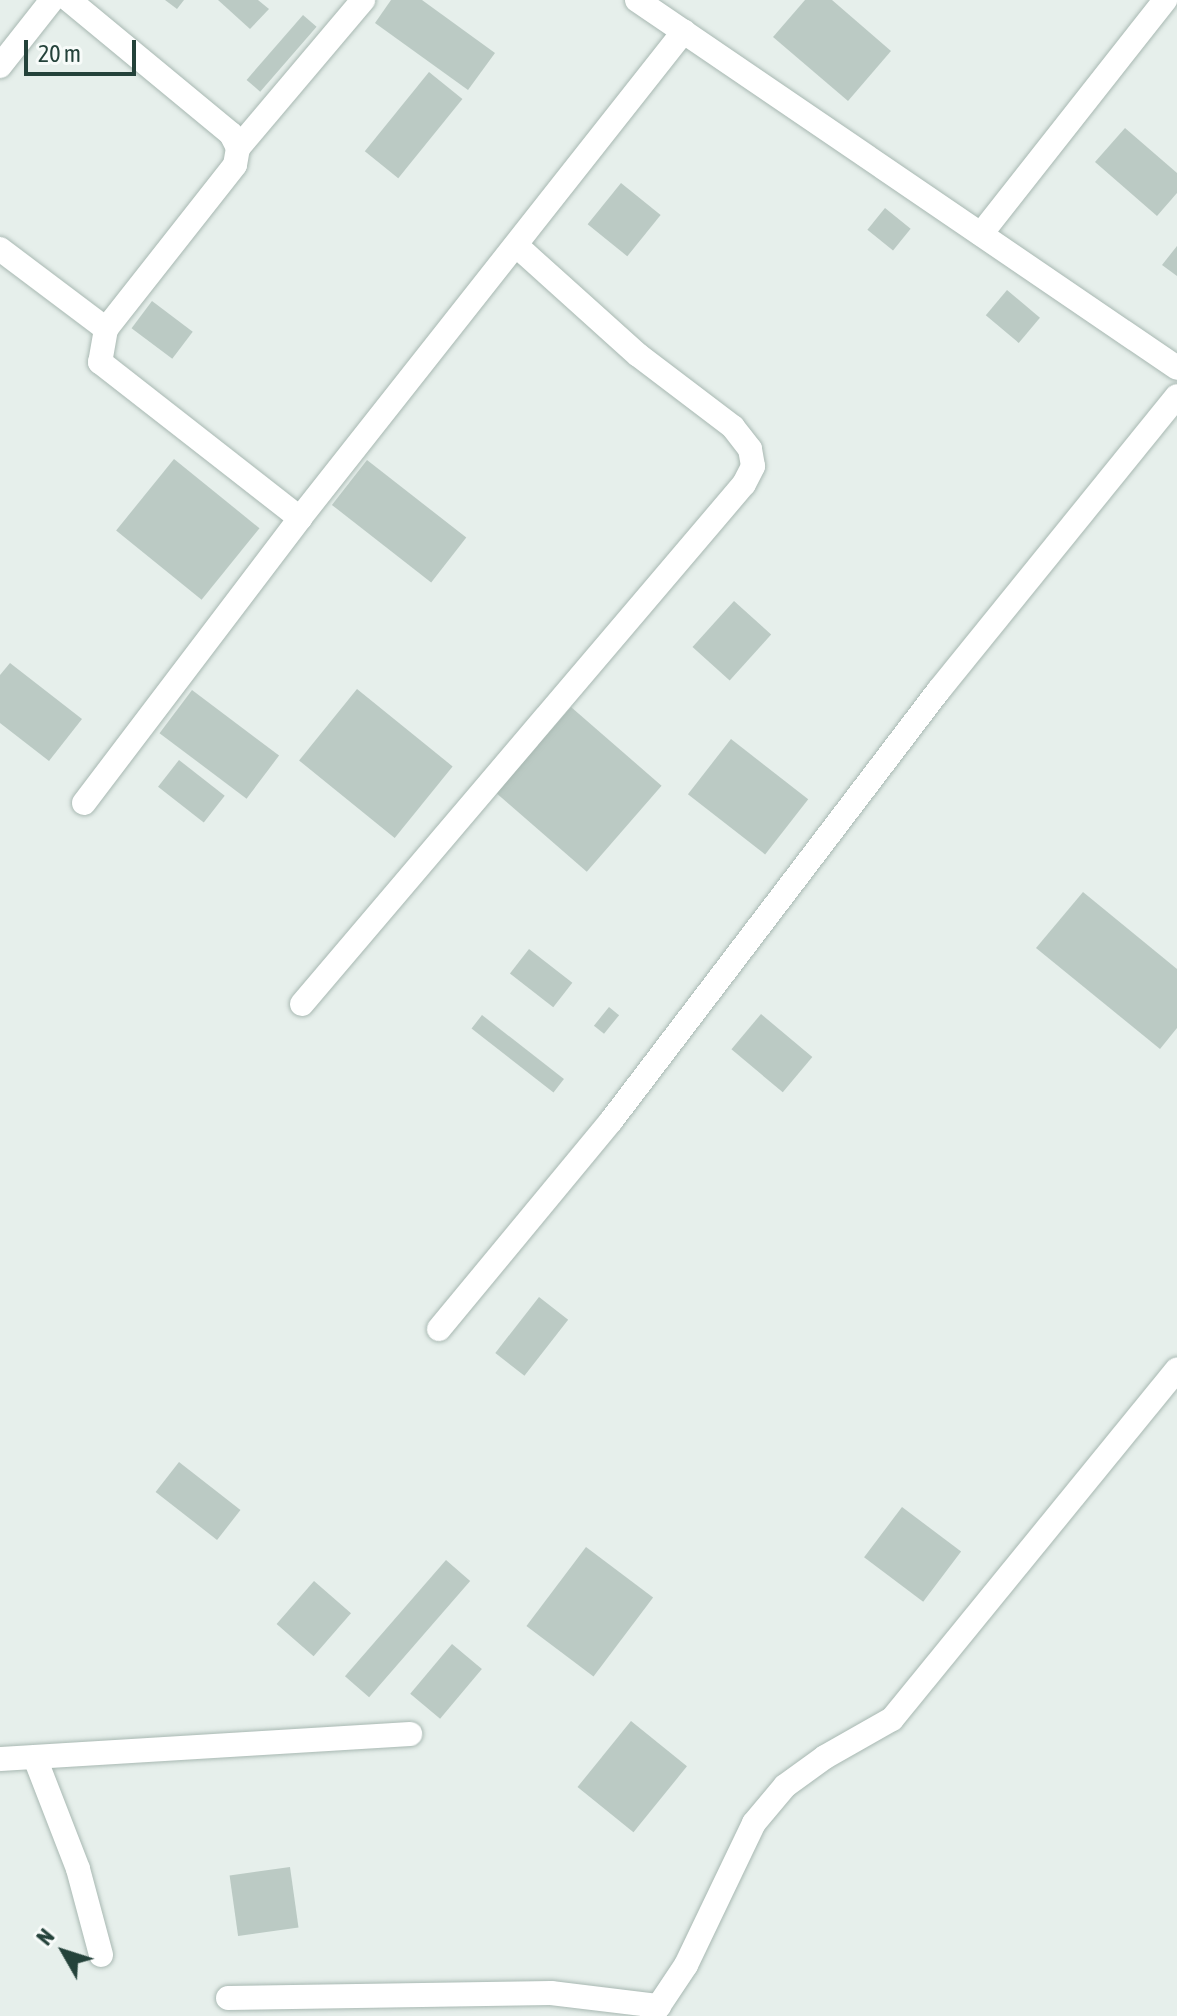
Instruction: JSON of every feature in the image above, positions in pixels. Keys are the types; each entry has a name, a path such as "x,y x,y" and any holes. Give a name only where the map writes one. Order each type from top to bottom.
{"street":[{"path":"0,66 52,0"},
{"path":"69,0 231,134 238,148"},
{"path":"300,518 100,362 106,329 235,165 238,148 363,0"},
{"path":"637,0 1177,368"},
{"path":"981,234 1165,0"},
{"path":"84,803 300,518 684,31"},
{"path":"302,1004 744,484 753,466 750,449 733,427 638,355 516,245"},
{"path":"0,249 106,329"},
{"path":"439,1329 611,1121 939,690 1177,396"},
{"path":"228,1998 551,1993 655,2011 686,1965 754,1823 777,1795 825,1757 892,1719 1177,1370"},
{"path":"0,1759 410,1734"},
{"path":"35,1758 78,1869 101,1955"}],"building":[{"path":"165,0 184,0 177,9"},
{"path":"218,0 258,0 269,9 250,29"},
{"path":"391,0 422,0 495,53 468,90 375,23"},
{"path":"805,0 832,0 891,51 848,101 773,37"},
{"path":"303,15 317,27 260,92 247,80"},
{"path":"429,72 462,99 398,178 365,151"},
{"path":"1125,128 1177,173 1177,193 1157,216 1095,162"},
{"path":"621,183 661,215 627,256 588,224"},
{"path":"885,208 911,229 893,251 867,230"},
{"path":"1177,246 1177,276 1162,265"},
{"path":"1007,290 1040,318 1019,343 986,315"},
{"path":"152,301 193,332 172,359 132,328"},
{"path":"174,459 259,528 202,600 116,530"},
{"path":"367,460 466,538 431,582 332,505"},
{"path":"734,601 771,634 730,681 693,647"},
{"path":"10,663 82,719 49,761 0,723 0,675"},
{"path":"357,689 453,766 395,838 299,760"},
{"path":"192,690 279,756 247,799 160,733"},
{"path":"571,707 662,786 587,872 496,793"},
{"path":"731,739 808,799 765,854 688,794"},
{"path":"179,760 225,796 204,823 158,787"},
{"path":"1083,892 1177,969 1177,1028 1160,1049 1036,948"},
{"path":"529,949 572,983 553,1007 510,973"},
{"path":"609,1007 619,1015 604,1034 594,1026"},
{"path":"761,1014 812,1057 783,1092 731,1049"},
{"path":"482,1015 564,1079 553,1092 472,1028"},
{"path":"539,1297 568,1320 524,1376 495,1353"},
{"path":"179,1462 240,1510 217,1540 156,1492"},
{"path":"902,1507 961,1552 923,1602 864,1557"},
{"path":"586,1547 653,1598 594,1677 526,1626"},
{"path":"446,1560 470,1581 369,1697 345,1676"},
{"path":"314,1581 351,1613 314,1656 277,1624"},
{"path":"452,1644 482,1669 440,1719 410,1694"},
{"path":"631,1721 687,1766 633,1832 578,1787"},
{"path":"290,1867 298,1927 238,1936 230,1875"}]}
